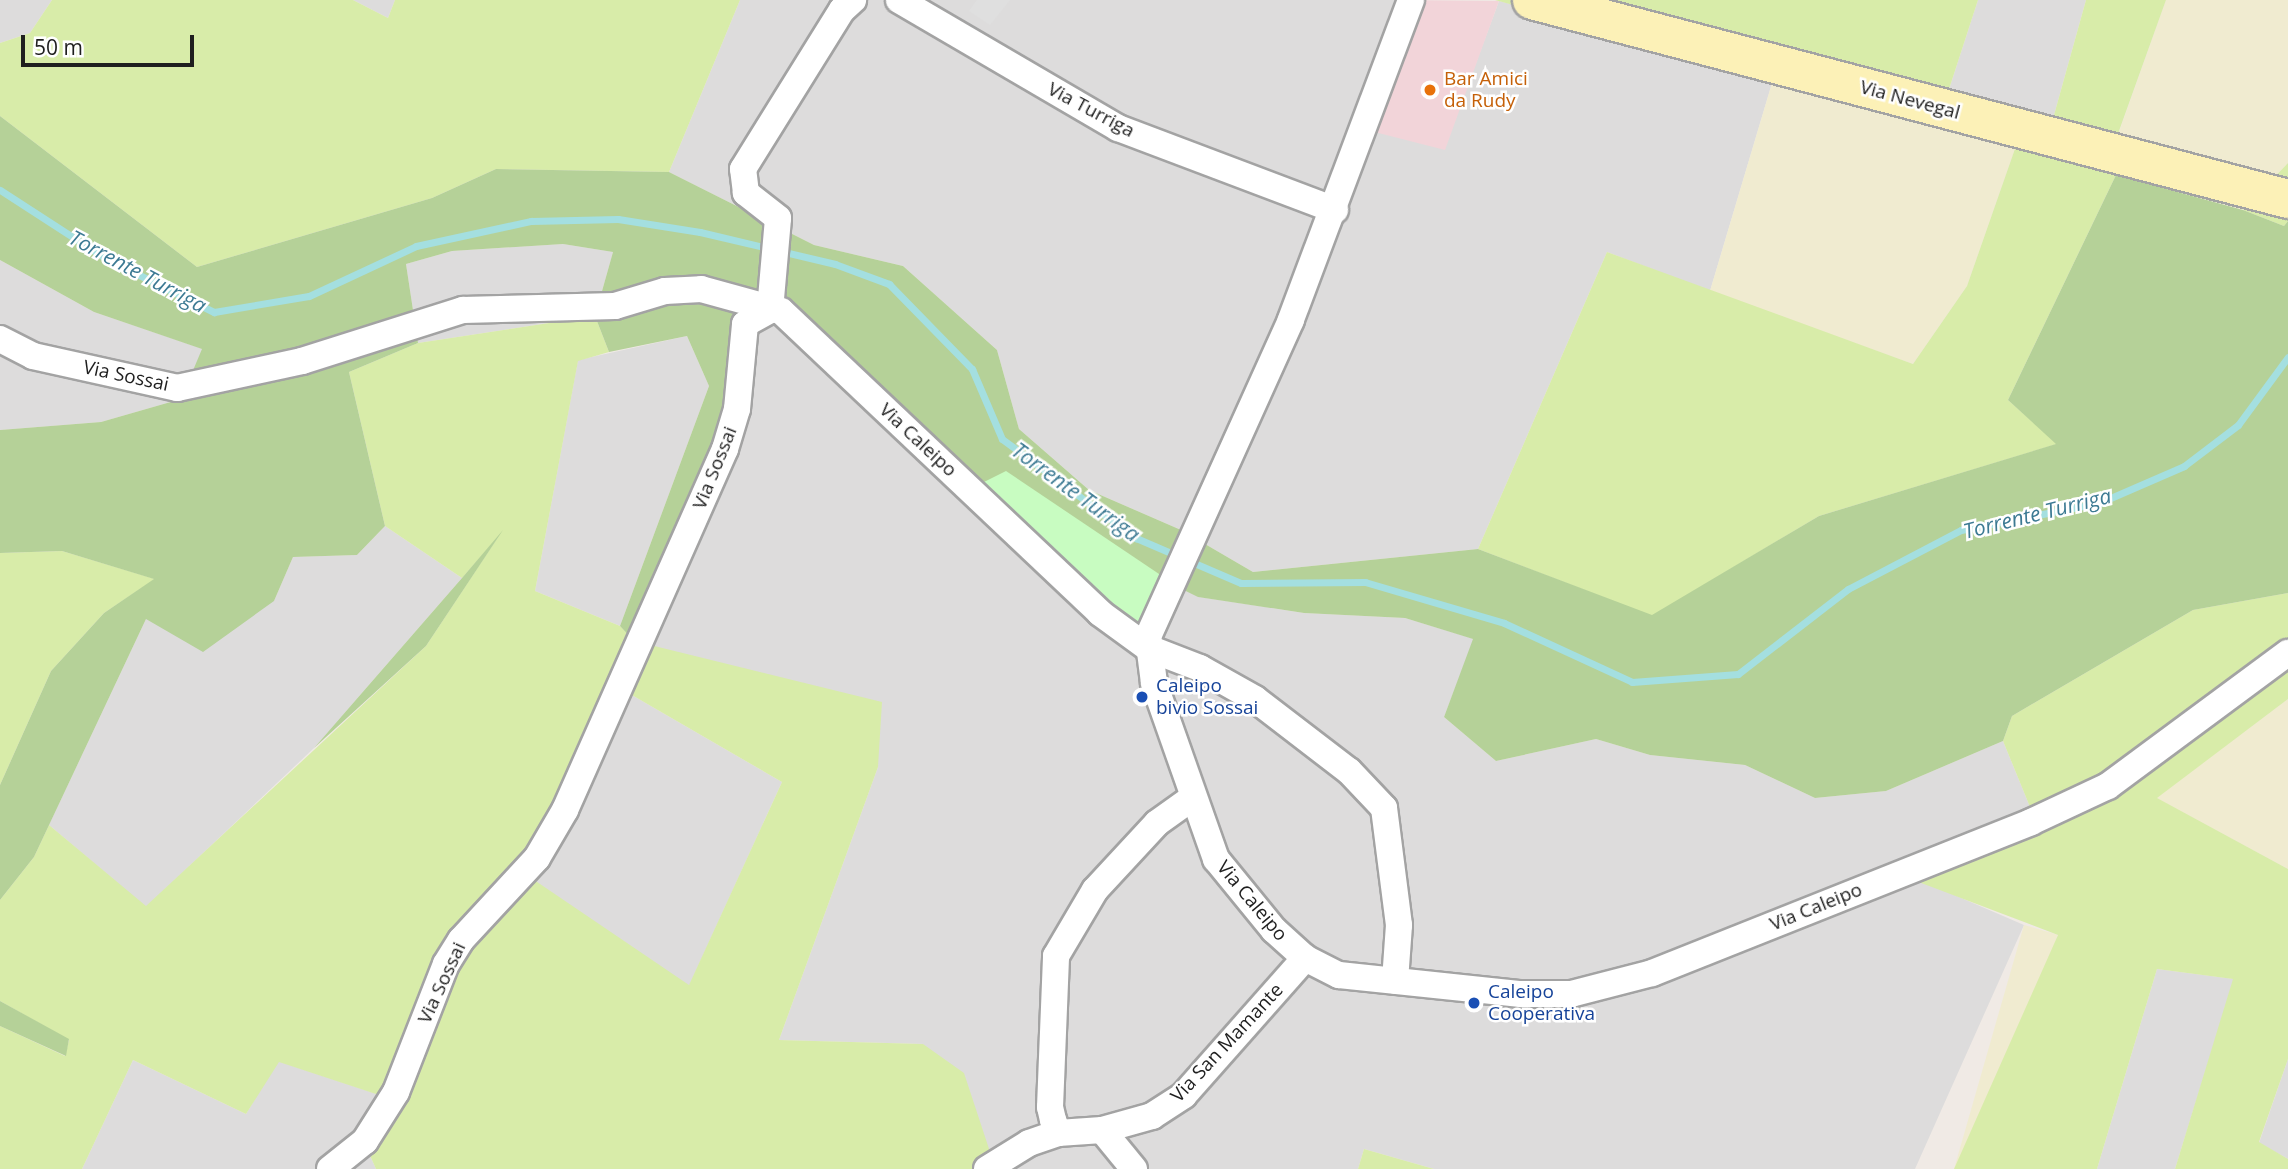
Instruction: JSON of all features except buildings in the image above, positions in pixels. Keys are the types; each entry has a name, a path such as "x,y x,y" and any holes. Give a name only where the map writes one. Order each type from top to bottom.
{"main road":[{"name":"Via Nevegal","path":"1532,0 2288,199"}],"street":[{"path":"772,299 779,230 775,213 746,193 743,169 842,10 853,0"},
{"name":"Via Turriga","path":"899,0 1118,128 1335,210"},
{"path":"1395,981 1399,925 1384,808 1349,771 1255,699 1199,668 1148,648 1151,624 1291,320 1335,210 1411,0"},
{"name":"Via Sossai","path":"0,339 33,356 177,388 302,361 463,310 615,306 685,289 772,299"},
{"name":"Via Sossai","path":"330,1169 365,1141 392,1100 446,964 461,940 537,859 565,810 725,449 737,410 745,324 772,299"},
{"name":"Via Caleipo","path":"772,299 1100,613 1148,648 1154,683 1192,798 1216,859 1274,930 1305,958 1339,975 1521,994 1572,994 1651,973 2031,822 2108,786 2288,653"},
{"path":"1058,1133 1050,1107 1056,956 1095,890 1157,824 1192,798"},
{"name":"Via San Mamante","path":"987,1169 1029,1143 1058,1133 1102,1130 1152,1116 1184,1095 1305,958"},
{"path":"1102,1130 1134,1169"}],"shaded area":[{"path":"0,0 52,0 30,33 0,43"},
{"path":"353,0 395,0 388,18"},
{"path":"740,0 1398,0 1444,149 1499,1 1775,73 1710,291 1607,252 1478,549 1253,572 1181,530 1089,490 1019,429 997,350 903,266 814,245 669,172"},
{"path":"977,0 1010,0 990,25 969,11"},
{"path":"1398,0 1499,1 1445,150 1355,127"},
{"path":"1978,0 2086,0 2044,151 1939,120"},
{"path":"2166,0 2288,0 2288,163 2243,210 2105,171"},
{"path":"1775,73 2017,143 1967,286 1913,364 1710,291"},
{"path":"563,244 613,252 595,316 418,343 406,264 452,251"},
{"path":"0,260 94,312 203,349 181,399 101,422 0,430"},
{"path":"768,315 1199,597 1304,613 1405,618 1474,639 1444,717 1496,761 1596,739 1650,755 1745,765 1815,798 1886,791 2003,741 2037,824 1908,875 2024,925 1915,1169 1434,1169 1364,1149 1358,1169 984,1169 923,1044 779,1040 878,767 634,641 735,325"},
{"path":"687,336 709,386 620,626 535,591 578,360"},
{"path":"385,526 462,578 314,748 146,907 49,825 146,619 274,601 293,557 357,555"},
{"path":"618,687 782,782 689,986 514,867"},
{"path":"2288,699 2288,869 2156,798"},
{"path":"2024,925 2058,935 1990,1169 1954,1169"},
{"path":"2157,969 2234,979 2175,1169 2097,1169"},
{"path":"2288,1059 2288,1159 2259,1143"},
{"path":"133,1060 246,1114 278,1061 383,1096 360,1133 376,1169 82,1169"}],"green space":[{"path":"52,0 353,0 388,18 395,0 740,0 669,172 496,169 432,198 197,267 0,116 0,43 30,33"},
{"path":"1495,0 1978,0 1939,120"},
{"path":"2086,0 2166,0 2105,170 2116,175 2008,400 2057,444 1819,516 1652,616 1478,549 1607,252 1913,364 1967,286 2017,143 2044,151"},
{"path":"0,116 197,267 432,198 496,169 669,172 814,245 903,266 997,350 1019,429 1089,490 1181,530 1253,572 1478,549 1652,615 1819,516 2056,444 2008,400 2116,175 2243,210 2284,226 2288,221 2288,593 2193,610 2012,716 2003,741 1886,791 1815,798 1745,765 1650,755 1596,739 1496,761 1444,717 1473,639 1405,618 1304,613 1198,597 974,487 768,315 736,326 735,392 634,641 620,626 709,386 687,336 609,352 595,316 613,252 563,244 452,251 406,264 418,343 349,372 385,526 357,555 293,557 274,601 203,652 146,619 34,857 0,900 0,785 51,671 104,613 154,579 62,551 0,553 0,430 101,422 181,399 202,349 94,312 0,260"},
{"path":"2288,163 2288,221 2284,226 2243,210"},
{"path":"595,316 609,352 578,361 535,591 620,626 634,641 882,702 878,767 779,1040 923,1044 964,1073 994,1164 984,1169 376,1169 360,1133 382,1096 279,1062 246,1114 133,1060 82,1169 0,1169 0,1026 65,1056 69,1040 0,1001 0,900 34,857 49,825 146,906 426,646 498,537 462,578 385,526 349,372 418,343","holes":["618,687 782,782 689,985 515,867"]},
{"path":"1006,471 1165,578 1141,637 974,487"},
{"path":"503,530 426,646 314,748 462,578"},
{"path":"62,551 155,579 104,613 51,671 0,785 0,553"},
{"path":"2288,593 2288,699 2157,798 2288,869 2288,1059 2259,1142 2288,1159 2288,1169 2175,1169 2233,979 2157,969 2097,1169 1954,1169 2058,935 1916,881 2037,824 2003,741 2012,716 2193,610"},
{"path":"0,1001 69,1039 66,1056 0,1026"},
{"path":"1364,1149 1434,1169 1358,1169"}],"waterway":[{"name":"Torrente Turriga","path":"0,190 105,258 214,312 309,296 416,246 531,221 618,219 700,232 835,264 889,284 972,369 1002,439 1136,538 1241,583 1365,582 1504,623 1632,682 1738,674 1848,589 1961,530 2099,503 2184,466 2238,425 2288,357"}],"place":[{"name":"Bar Amici da Rudy","path":"1430,90"},
{"name":"Caleipo bivio Sossai","path":"1142,697"},
{"name":"Caleipo Cooperativa","path":"1474,1003"}]}
